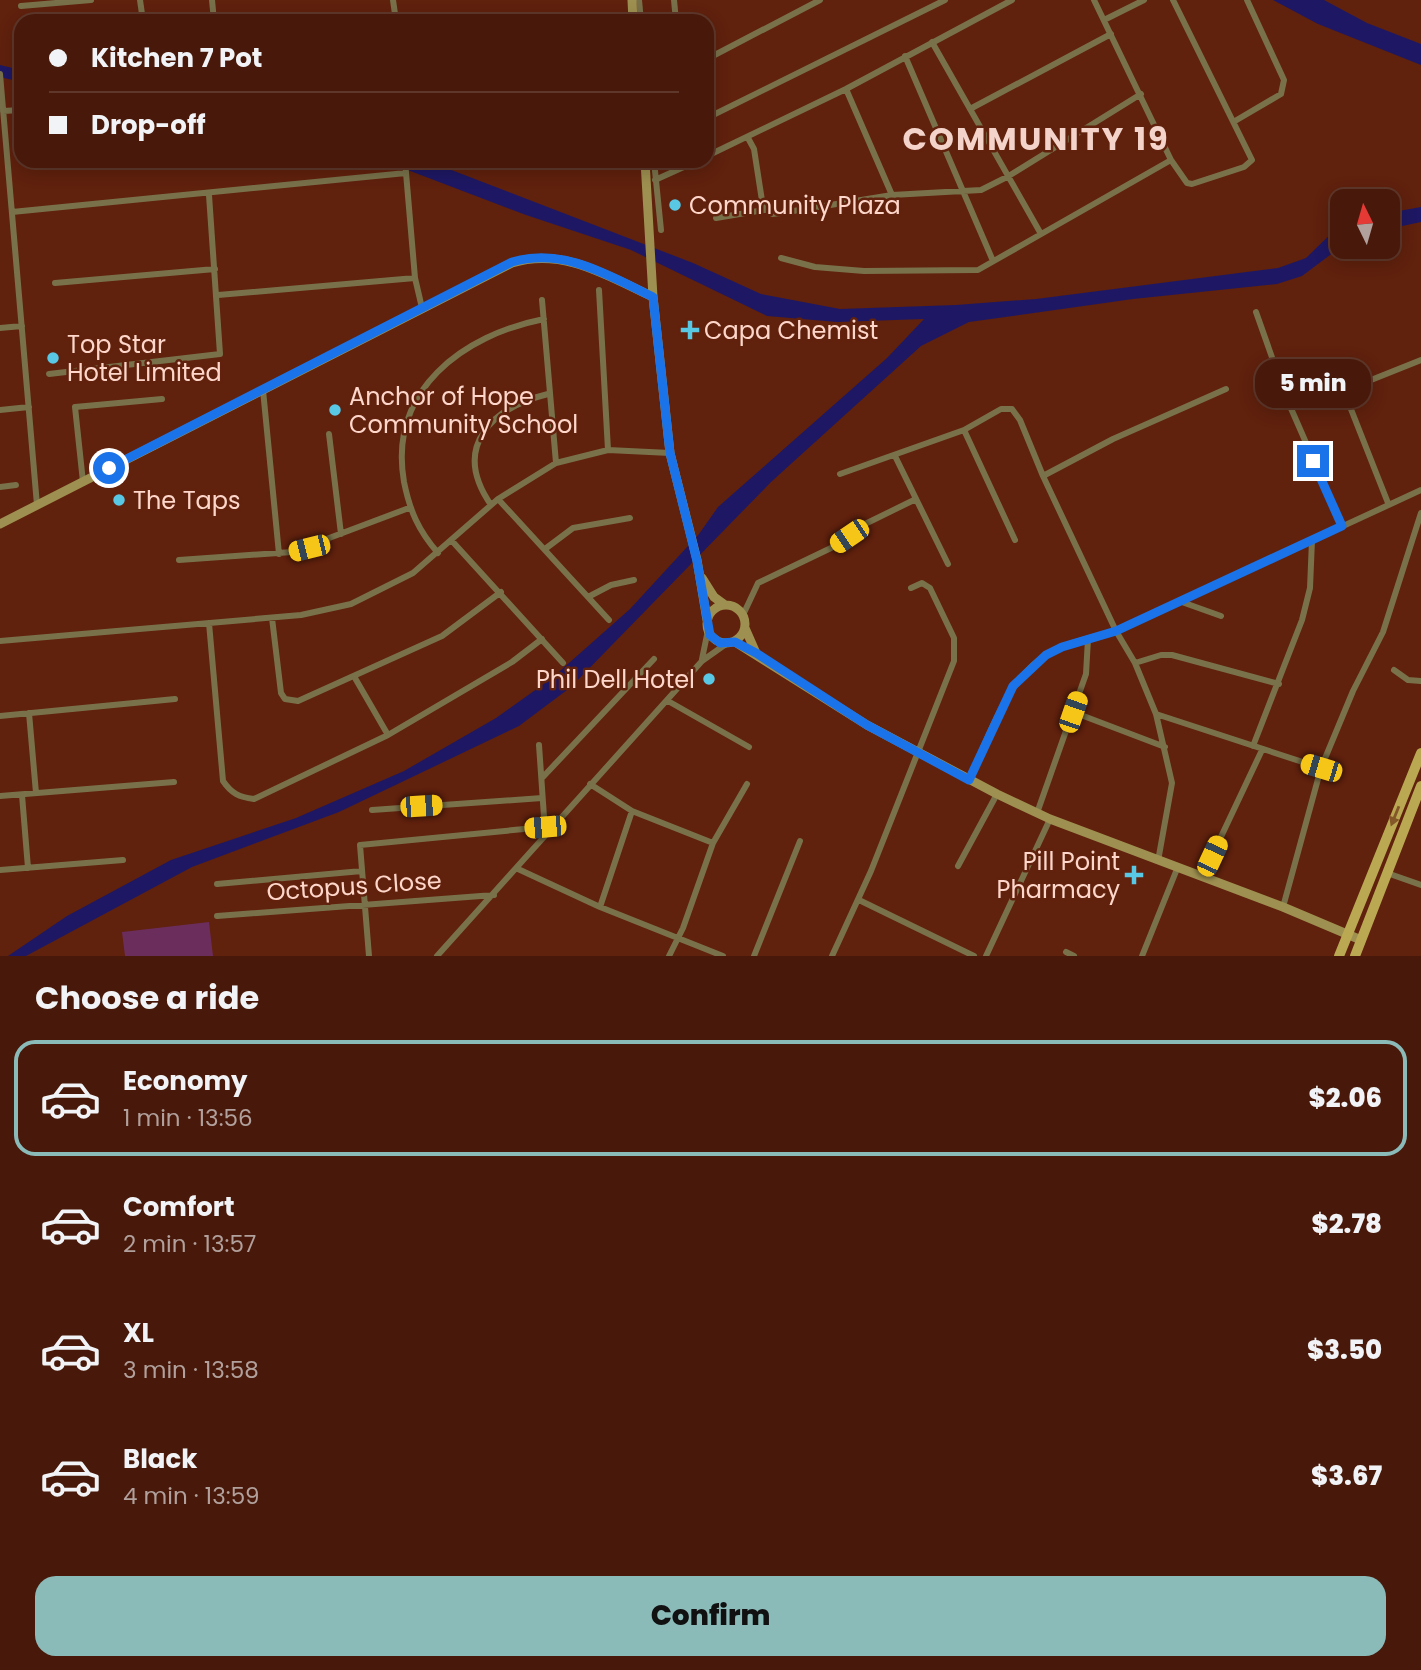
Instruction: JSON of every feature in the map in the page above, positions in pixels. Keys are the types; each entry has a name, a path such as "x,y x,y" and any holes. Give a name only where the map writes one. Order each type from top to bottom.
{"main road":[{"path":"1339,956 1421,753"},
{"path":"1355,956 1421,786"}],"street":[{"path":"21,6 91,0"},
{"path":"393,0 399,0"},
{"path":"714,55 820,0"},
{"path":"714,115 946,0"},
{"path":"714,153 846,89 1012,0"},
{"path":"1094,0 1171,160 1189,184 1250,165 1252,156 1174,0"},
{"path":"1104,20 1144,0"},
{"path":"1235,121 1281,94 1284,88 1284,80 1247,0"},
{"path":"970,109 1111,34"},
{"path":"932,42 1041,234"},
{"path":"905,56 993,261"},
{"path":"0,76 3,143 12,212 37,505"},
{"path":"846,89 892,195"},
{"path":"716,218 764,210 781,214 892,195 981,190 1007,177 1141,94"},
{"path":"3,111 14,110"},
{"path":"747,138 754,149 764,210"},
{"path":"781,258 815,267 898,272 959,272 985,268 1171,160"},
{"path":"406,168 415,278 422,308"},
{"path":"647,168 662,230"},
{"path":"653,168 653,297 670,453 697,561 707,625 702,661"},
{"path":"651,181 680,168"},
{"path":"12,212 209,195 406,172"},
{"path":"49,374 217,355 222,349 209,195"},
{"path":"0,524 512,262 550,256 585,266 653,297"},
{"path":"55,283 215,269"},
{"path":"218,295 415,278"},
{"path":"599,290 608,450"},
{"path":"542,300 556,463"},
{"path":"1256,312 1286,397 1342,526"},
{"path":"438,553 420,530 409,508 403,475 403,435 413,407 427,383 452,358 496,332 544,319"},
{"path":"0,328 22,327"},
{"path":"1388,503 1345,394 1351,388 1421,360"},
{"path":"1043,476 1112,439 1226,389"},
{"path":"263,390 279,554"},
{"path":"491,505 483,492 477,470 479,440 486,426 511,405 548,394"},
{"path":"83,482 75,407 162,399"},
{"path":"0,410 29,407"},
{"path":"840,474 964,430 1001,409 1012,409 1020,420 1043,476 1116,631 1135,663 1156,714 1165,747 1172,795 1158,862"},
{"path":"964,430 1015,540"},
{"path":"329,434 341,534"},
{"path":"0,641 301,615 351,604 413,573 498,499 556,463 608,450 670,453"},
{"path":"895,456 948,564"},
{"path":"0,487 16,485"},
{"path":"969,780 1013,686 1046,655 1116,631 1421,490"},
{"path":"498,499 609,620"},
{"path":"743,615 758,583 831,548 865,524 916,499"},
{"path":"179,560 279,554 309,548 409,508"},
{"path":"1283,907 1321,768 1353,691 1383,632 1421,513"},
{"path":"545,548 573,528 630,518"},
{"path":"1253,746 1279,684 1308,600 1312,540"},
{"path":"452,541 564,663"},
{"path":"700,575 714,597 725,605 738,609 743,615 745,628 756,653"},
{"path":"588,597 611,585 634,580"},
{"path":"832,956 859,900 954,661 956,648 930,588 922,583 911,588"},
{"path":"272,618 281,693 285,699 298,701 355,678 442,636 501,592"},
{"path":"1179,601 1221,616"},
{"path":"707,625 714,610 725,605"},
{"path":"209,622 223,781 230,791 239,797 254,799 270,794 388,735 512,662 542,639"},
{"path":"707,625 714,640 756,653 916,753 997,794 1050,819 1283,907 1361,940"},
{"path":"439,954 702,661 730,643 745,628"},
{"path":"1037,813 1086,674 1088,639"},
{"path":"1135,663 1161,655 1172,655 1279,684"},
{"path":"542,778 654,659"},
{"path":"1394,670 1408,680 1421,681"},
{"path":"355,678 388,735"},
{"path":"0,716 175,699"},
{"path":"668,701 749,747"},
{"path":"1073,712 1165,747"},
{"path":"29,713 36,793"},
{"path":"1156,714 1321,768"},
{"path":"539,745 546,836"},
{"path":"1202,877 1262,750"},
{"path":"0,796 174,782"},
{"path":"590,784 632,811 713,843"},
{"path":"669,956 713,843 747,785"},
{"path":"958,866 997,794"},
{"path":"22,795 28,868"},
{"path":"373,810 542,797"},
{"path":"600,907 632,811"},
{"path":"986,956 1050,819"},
{"path":"369,956 359,848 363,843 545,827"},
{"path":"754,956 800,841"},
{"path":"0,870 123,860"},
{"path":"518,869 600,907 723,956"},
{"path":"1142,956 1177,869"},
{"path":"217,884 362,872"},
{"path":"1387,873 1421,886"},
{"name":"Octopus Close","path":"217,916 494,895"},
{"path":"859,900 974,956"},
{"path":"951,956 957,947"},
{"path":"1066,952 1074,956"},
{"path":"439,954 450,956"}],"shaded area":[{"path":"1273,0 1324,0 1367,23 1421,44 1421,65 1318,24"},
{"path":"0,65 14,68 14,80 0,77"},
{"path":"402,168 446,168 693,263 761,294 840,309 1036,299 1278,268 1306,258 1330,235 1330,255 1302,276 1277,284 1133,299 969,322 921,346 771,482 571,687 519,726 339,812 192,867 26,956 8,956 67,916 171,860 296,818 404,771 496,718 552,678 630,609 699,534 718,507 887,358 924,319 837,322 767,316 631,250 526,215"},
{"path":"1421,207 1421,222 1400,226 1400,211"},
{"path":"209,922 213,956 125,956 122,932"}],"place":[{"name":"Community Plaza","path":"675,205"},
{"name":"Capa Chemist","path":"690,330"},
{"name":"Top Star Hotel Limited","path":"53,358"},
{"name":"Anchor of Hope Community School","path":"335,410"},
{"name":"The Taps","path":"119,500"},
{"name":"Phil Dell Hotel","path":"709,679"},
{"name":"Pill Point Pharmacy","path":"1134,875"}],"district":[{"name":"COMMUNITY 19","path":"1036,138"}],"route":[{"path":"109,468 512,262 550,256 594,269 653,297 670,453 697,561 710,635 720,643 735,642 756,653 867,725 969,780 1013,686 1046,655 1062,647 1116,631 1342,526 1313,461"}]}
